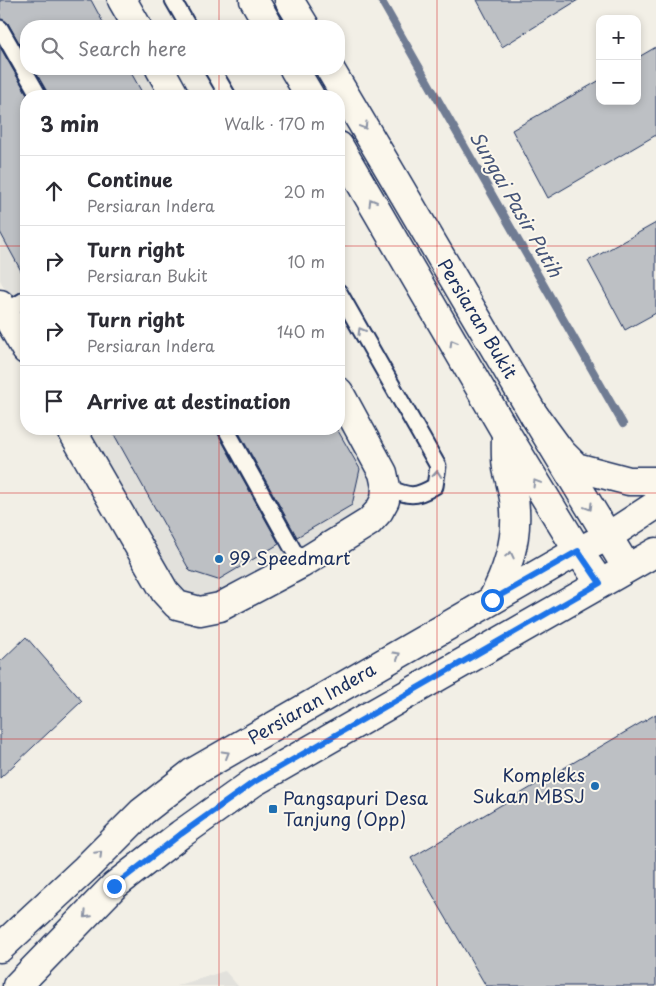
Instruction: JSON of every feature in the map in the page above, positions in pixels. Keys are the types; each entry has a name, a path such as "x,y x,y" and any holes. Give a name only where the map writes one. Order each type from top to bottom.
{"main road":[{"path":"122,0 134,20"},
{"path":"254,0 266,20"},
{"path":"289,0 301,20"},
{"path":"163,75 172,90"},
{"path":"298,75 306,90"},
{"name":"Persiaran Bukit","path":"334,75 342,90"},
{"name":"Persiaran Bukit","path":"345,94 534,415 627,568"},
{"name":"Persiaran Bukit","path":"345,156 506,433 578,551 600,583"},
{"path":"10,305 20,333"},
{"path":"74,435 165,592 177,605 200,611 220,607 301,564 369,522 379,511 385,500 384,472 345,403"},
{"path":"534,415 561,452 576,467 629,481 656,481"},
{"path":"492,600 504,578 511,555 515,531 513,489 507,468 506,433"},
{"name":"Persiaran Indera","path":"0,948 86,868 142,812 192,773 578,551 607,537 656,505"},
{"path":"17,986 114,886 181,834 254,782 656,552"}],"lane":[{"path":"173,0 185,20"},
{"path":"0,28 20,63"},
{"path":"27,75 36,90"},
{"path":"216,75 224,90"},
{"path":"345,303 438,466 435,486 420,495 403,494 386,487"},
{"path":"229,435 301,564"}],"shaded area":[{"path":"0,0 108,0 119,20 20,20 20,75 149,75 158,90 20,90 20,315 0,280"},
{"path":"345,426 375,480 372,497 366,511 217,595 199,598 186,597 174,585 88,435 345,435"},
{"path":"225,971 238,986 176,986"}],"building":[{"path":"0,0 91,0 102,20 20,20 20,44 8,23 0,19"},
{"path":"477,0 578,0 502,47"},
{"path":"0,47 25,90 20,90 20,269 0,232"},
{"path":"656,47 656,135 548,198 512,130 596,82 596,105 641,105 641,56"},
{"path":"37,75 132,75 141,90 45,90"},
{"path":"656,223 656,313 625,330 588,261"},
{"path":"114,435 219,435 279,544 218,580 190,571"},
{"path":"240,435 340,435 360,469 352,505 297,537"},
{"path":"26,637 82,701 0,778 0,662"},
{"name":"Kompleks Sukan MBSJ","path":"656,714 656,986 486,986 411,858"}],"waterway":[{"name":"Sungai Pasir Putih","path":"381,0 623,424"}],"place":[{"name":"99 Speedmart","path":"219,559"},
{"name":"Kompleks Sukan MBSJ","path":"595,786"},
{"name":"Pangsapuri Desa Tanjung (Opp)","path":"273,809"}],"route":[{"path":"114,886 181,834 254,782 600,583 578,551 492,600"}]}
